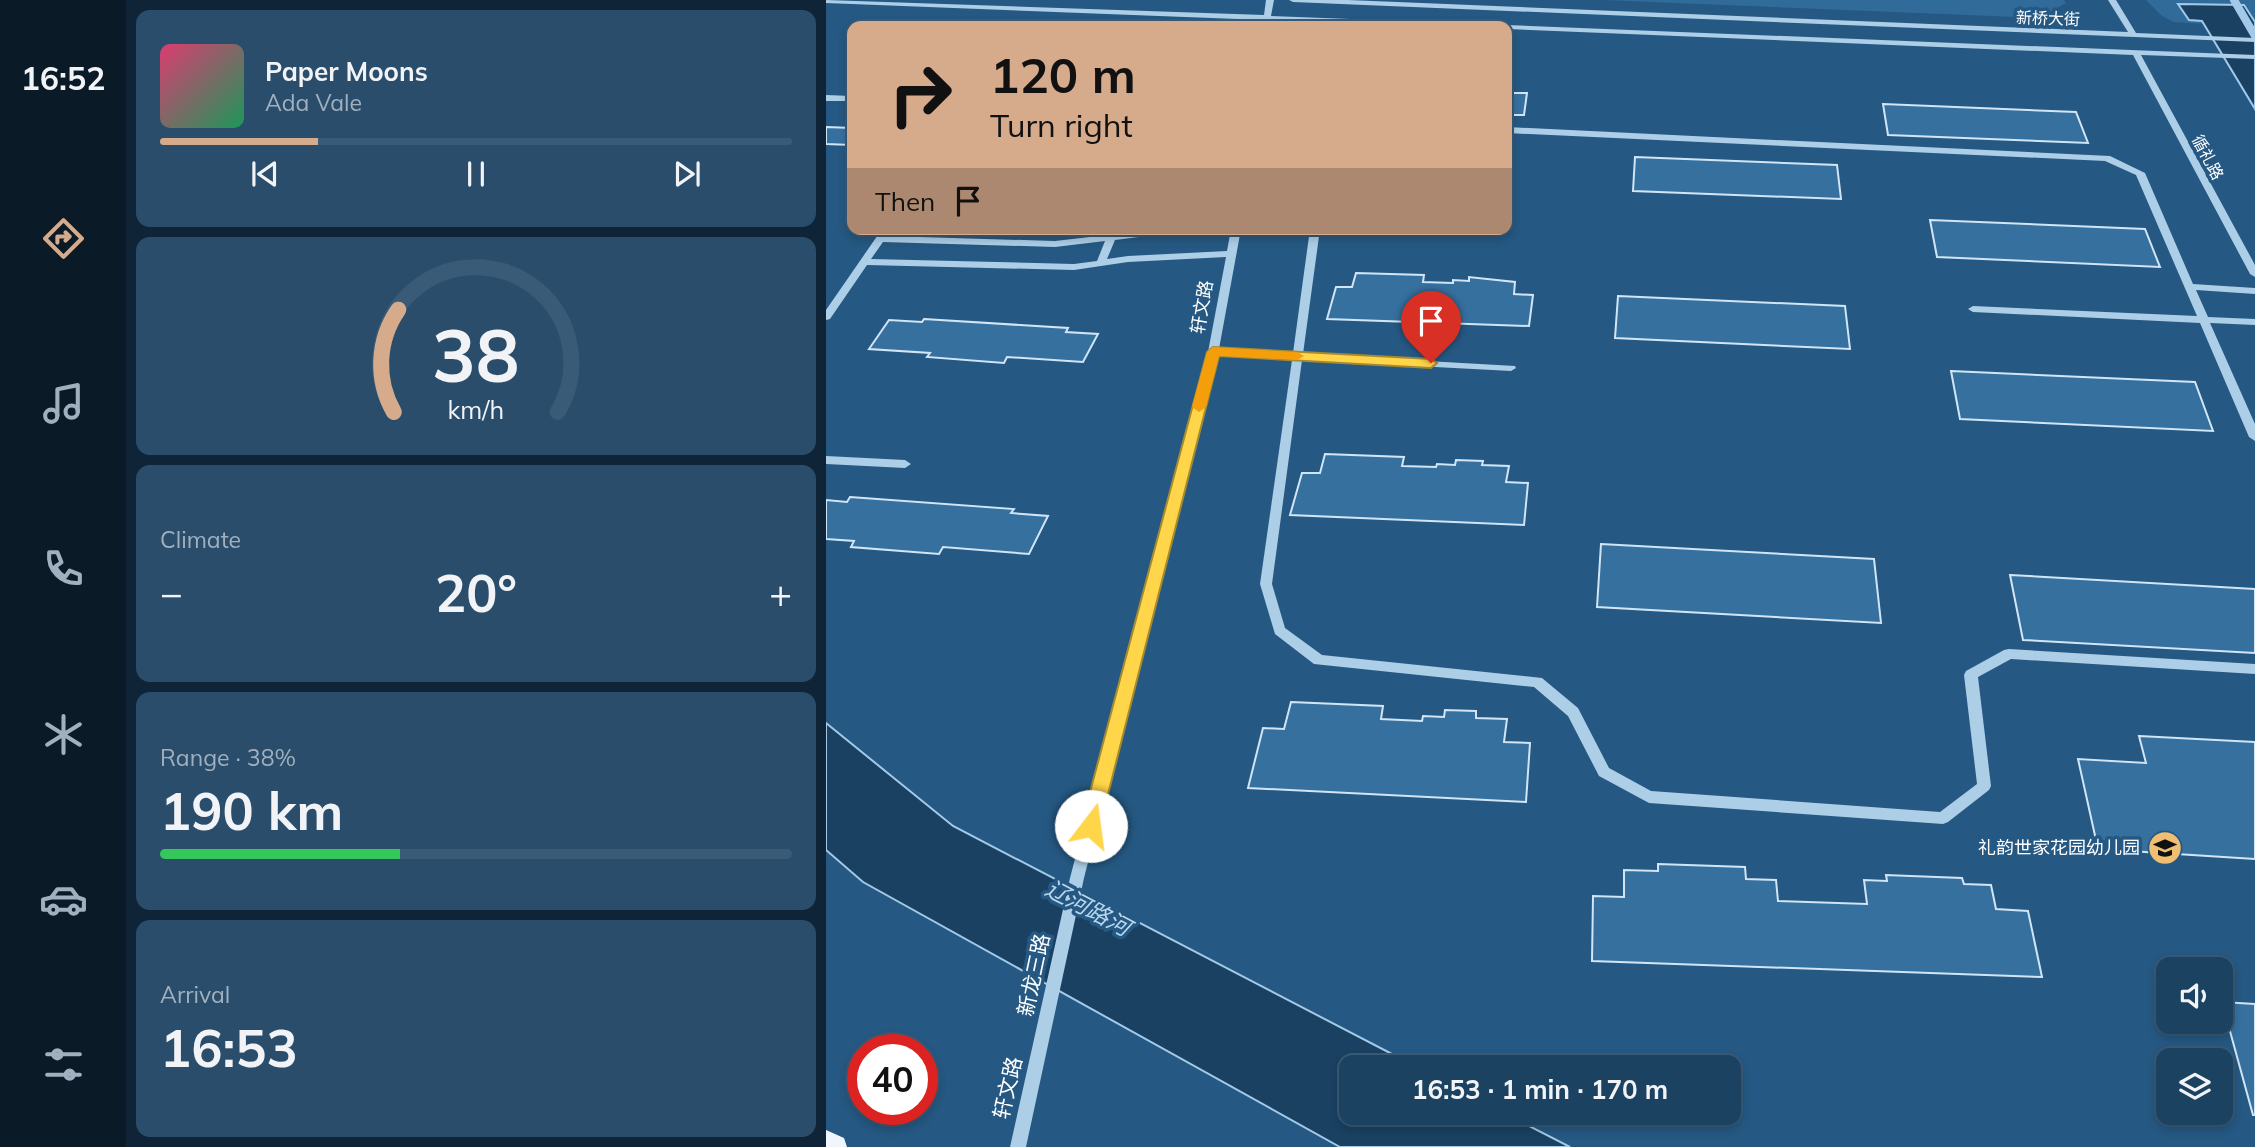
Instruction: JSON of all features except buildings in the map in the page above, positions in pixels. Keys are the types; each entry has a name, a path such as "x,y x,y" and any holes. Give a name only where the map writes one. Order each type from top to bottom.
{"main road":[{"path":"826,1142 835,1147"}],"street":[{"path":"1267,21 1270,0"},
{"name":"新桥大街","path":"1293,0 1490,4 2255,40"},
{"path":"2112,0 2134,35"},
{"path":"826,1 1246,21"},
{"name":"新桥大街","path":"1512,27 2255,57"},
{"name":"循礼路","path":"2137,54 2255,274"},
{"path":"826,97 847,99"},
{"path":"1512,130 2107,158 2140,173 2255,438"},
{"path":"826,317 883,235"},
{"path":"880,239 1055,244 1112,235"},
{"path":"1101,263 1112,235"},
{"name":"轩文路","path":"1077,878 1213,352 1235,235"},
{"path":"1314,235 1266,584 1279,631 1319,660 1537,682 1573,712 1604,772 1649,797 1942,818 1984,786 1971,675 2008,654 2255,669"},
{"path":"864,262 1074,267 1231,254"},
{"path":"2189,287 2255,291"},
{"path":"1973,309 2255,322"},
{"path":"1213,352 1511,368"},
{"path":"826,460 905,464"},
{"name":"新龙三路","path":"1042,1039 1077,878"},
{"name":"轩文路","path":"1018,1147 1042,1039"}],"shaded area":[{"path":"1603,0 2064,0 2066,3 2039,18"},
{"path":"2146,0 2255,0 2255,27 2174,22 2162,16"}],"water":[{"path":"2178,4 2244,5 2255,22 2255,109 2202,21 2189,20"},
{"name":"辽河路河","path":"826,723 953,826 1394,1055 1339,1055 1339,1125 1527,1125 1570,1147 1340,1147 863,882 826,850"}],"waterway":[{"path":"2234,0 2255,36"}],"slow traffic":[{"path":"1199,407 1213,352 1297,356"}],"place":[{"name":"礼韵世家花园幼儿园","path":"2165,848"}],"route":[{"path":"1091,826 1213,352 1431,363"}]}
